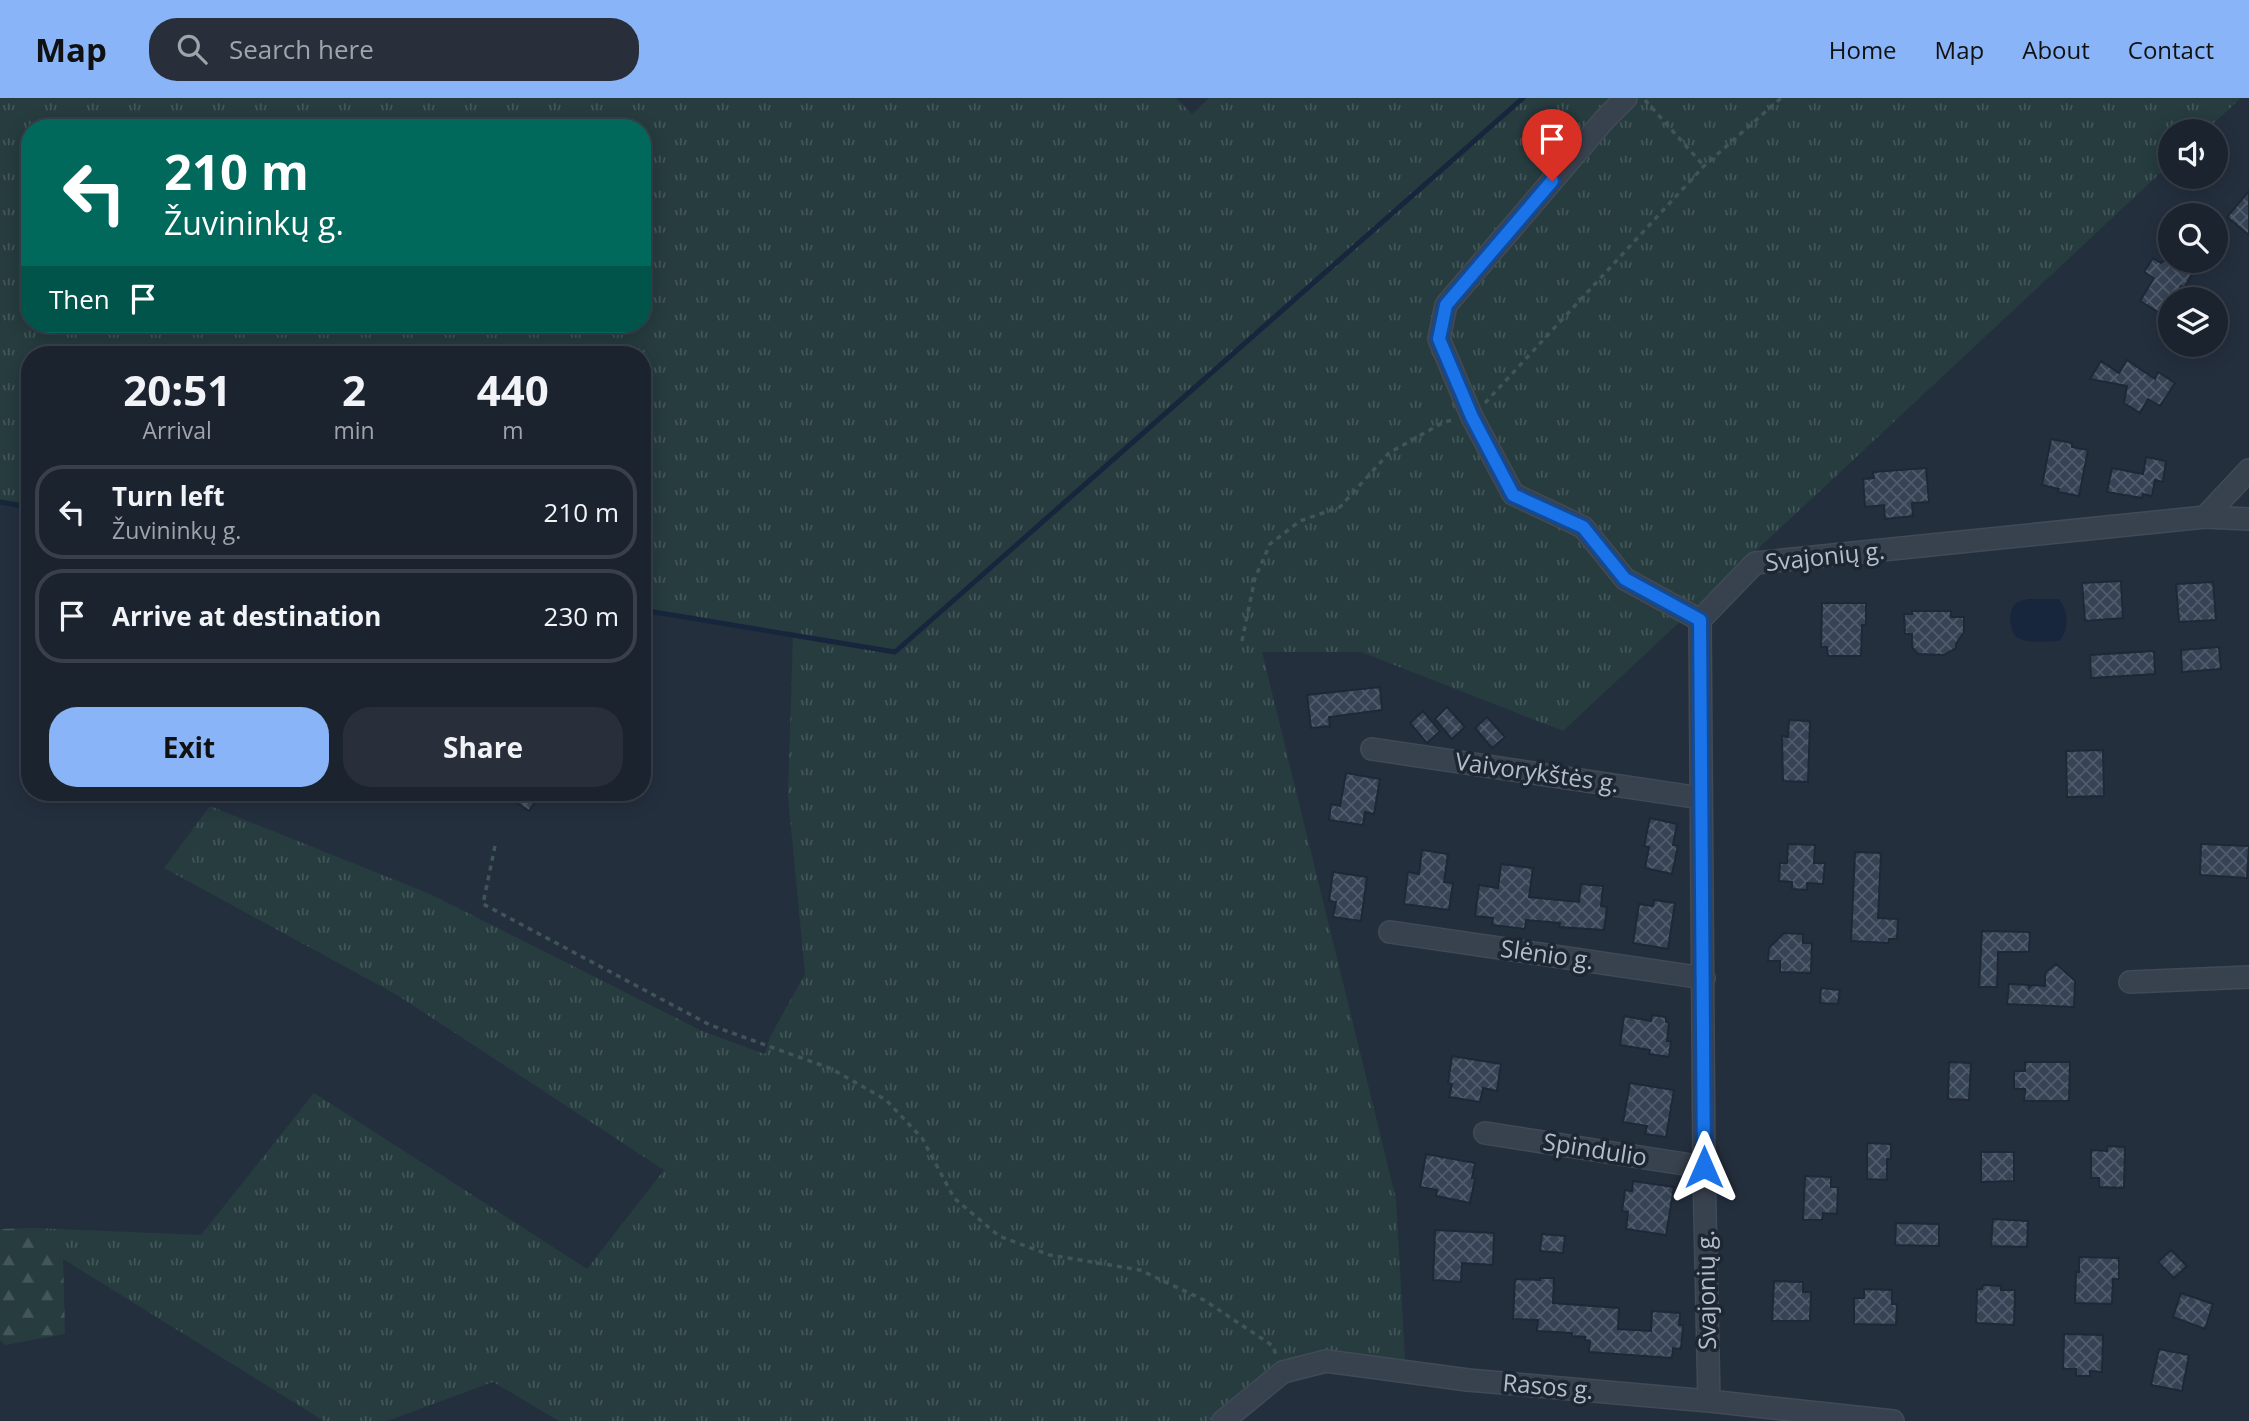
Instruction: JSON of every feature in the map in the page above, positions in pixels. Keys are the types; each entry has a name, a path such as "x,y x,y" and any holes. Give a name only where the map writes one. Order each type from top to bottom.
{"street":[{"path":"1626,98 1446,305 1439,339 1472,417 1513,495 1583,527 1625,579 1700,620"},
{"path":"2205,517 2249,470"},
{"name":"Svajonių g.","path":"1709,1401 1704,1167 1700,620 1755,563 2205,517 2249,519"},
{"name":"Vaivorykštės g.","path":"1372,749 1702,798"},
{"name":"Slėnio g.","path":"1390,932 1704,978"},
{"path":"2130,982 2249,977"},
{"name":"Spindulio","path":"1485,1133 1704,1167"},
{"name":"Rasos g.","path":"1223,1421 1283,1372 1326,1361 1468,1380 1709,1401 1893,1421"}],"path":[{"path":"1644,98 1704,166"},
{"path":"1242,641 1255,578 1270,544 1300,521 1340,507 1389,453 1444,422 1472,417 1704,166 1781,98"},
{"path":"495,846 483,904 710,1025 832,1069 887,1100 922,1138 954,1198 999,1236 1050,1255 1139,1270 1204,1300 1273,1346 1283,1372"}],"green space":[{"path":"0,98 1176,98 1192,114 1209,98 2241,98 2218,119 2158,119 2158,175 1563,731 1361,652 1262,652 1396,1199 1405,1359 1356,1354 1307,1355 1294,1358 1254,1381 1209,1421 559,1421 493,1382 387,1421 324,1421 63,1259 33,1228 201,1235 314,1093 587,1269 664,1170 397,995 164,868 210,806 430,894 702,1031 765,1054 770,1037 805,974 788,796 793,635 651,611 651,346 21,346 21,506 0,502"},
{"path":"33,1228 63,1259 65,1334 5,1345 0,1340 0,1229"}],"water":[{"path":"2028,599 2059,599 2066,620 2063,637 2059,641 2027,641 2015,636 2011,624 2011,610 2016,603"}],"building":[{"path":"2249,191 2249,235 2228,216"},
{"path":"2153,258 2158,261 2158,273 2193,273 2185,287 2158,287 2158,312 2140,301 2154,278 2144,272"},
{"path":"2127,360 2155,379 2158,372 2175,383 2160,406 2148,399 2140,413 2124,403 2127,386 2090,379 2101,361 2119,373"},
{"path":"2051,439 2072,443 2072,447 2088,450 2079,496 2058,492 2059,489 2042,485"},
{"path":"2146,457 2166,461 2163,482 2155,480 2152,496 2143,494 2142,498 2107,492 2112,468 2143,474"},
{"path":"1926,468 1929,502 1912,503 1913,516 1885,519 1884,505 1865,507 1863,479 1874,478 1873,472"},
{"path":"2121,581 2123,618 2085,621 2082,583"},
{"path":"2213,582 2216,620 2179,622 2176,584"},
{"path":"1822,603 1866,603 1861,656 1828,656 1827,647 1821,647"},
{"path":"1912,611 1951,611 1951,617 1964,617 1964,632 1956,648 1944,655 1918,654 1912,647 1912,634 1905,634 1904,614 1912,614"},
{"path":"2219,647 2221,669 2182,672 2181,650"},
{"path":"2154,651 2155,674 2091,678 2090,655"},
{"path":"1380,687 1382,710 1329,717 1330,726 1311,728 1307,695"},
{"path":"1447,707 1465,727 1452,739 1435,719"},
{"path":"1423,711 1440,731 1427,743 1410,723"},
{"path":"1487,717 1505,737 1492,748 1475,728"},
{"path":"1789,720 1810,721 1808,782 1783,781 1782,736 1788,737"},
{"path":"2103,750 2104,796 2067,797 2066,751"},
{"path":"1346,773 1380,779 1374,814 1365,812 1363,825 1329,820 1331,804 1340,806"},
{"path":"514,801 536,801 529,811"},
{"path":"1650,818 1677,824 1673,845 1678,846 1672,874 1645,868 1649,847 1644,846"},
{"path":"1788,844 1815,845 1814,863 1825,863 1823,884 1807,883 1807,890 1792,889 1792,882 1779,881 1780,863 1787,863"},
{"path":"2201,844 2249,846 2247,878 2200,875"},
{"path":"1422,850 1448,854 1444,882 1453,883 1449,910 1404,904 1408,872 1419,874"},
{"path":"1855,852 1881,853 1878,918 1898,919 1897,939 1889,939 1888,943 1851,941"},
{"path":"1501,864 1533,868 1529,897 1579,902 1581,884 1603,886 1601,906 1607,907 1604,930 1559,927 1560,923 1526,920 1525,929 1492,925 1493,918 1475,916 1479,885 1498,888"},
{"path":"1333,872 1367,877 1361,921 1333,917 1336,902 1329,901"},
{"path":"1654,900 1675,903 1668,949 1633,943 1639,904 1653,906"},
{"path":"1982,931 2030,932 2029,952 1998,952 1997,987 1979,987"},
{"path":"1784,933 1803,934 1803,943 1812,943 1811,973 1780,972 1780,961 1768,961 1769,948"},
{"path":"2056,964 2075,981 2074,1007 2007,1004 2009,984 2029,985 2029,988 2032,985 2045,986 2045,973"},
{"path":"1821,988 1840,990 1838,1004 1820,1003"},
{"path":"1652,1015 1666,1017 1666,1022 1669,1023 1669,1057 1649,1054 1650,1050 1620,1045 1624,1016 1651,1021"},
{"path":"1452,1056 1501,1064 1497,1091 1483,1088 1480,1102 1449,1097"},
{"path":"1949,1062 1971,1063 1969,1100 1948,1099"},
{"path":"2025,1062 2070,1062 2069,1101 2024,1101 2025,1089 2014,1089 2014,1071 2025,1071"},
{"path":"1630,1083 1674,1090 1666,1137 1645,1134 1647,1126 1623,1122"},
{"path":"1867,1143 1891,1144 1891,1159 1887,1159 1887,1180 1867,1179"},
{"path":"2107,1146 2125,1147 2124,1188 2099,1187 2099,1178 2091,1178 2091,1150 2107,1151"},
{"path":"1981,1152 2014,1152 2014,1181 1981,1182"},
{"path":"1426,1154 1475,1163 1470,1203 1436,1196 1437,1190 1420,1187"},
{"path":"1805,1176 1831,1177 1831,1187 1838,1187 1837,1214 1823,1213 1822,1220 1803,1220"},
{"path":"1633,1181 1674,1187 1666,1235 1626,1229 1628,1212 1622,1211 1625,1190 1632,1191"},
{"path":"1993,1219 2028,1221 2027,1247 1991,1246"},
{"path":"1896,1223 1939,1224 1939,1246 1895,1245"},
{"path":"1435,1230 1494,1233 1493,1265 1462,1263 1461,1282 1433,1280"},
{"path":"1542,1234 1565,1236 1563,1253 1540,1251"},
{"path":"2171,1250 2187,1266 2174,1278 2158,1262"},
{"path":"2079,1257 2119,1258 2119,1279 2113,1279 2112,1304 2075,1303"},
{"path":"1554,1278 1553,1303 1619,1308 1618,1329 1651,1331 1652,1311 1680,1313 1679,1325 1683,1325 1681,1349 1673,1348 1672,1358 1589,1352 1590,1341 1585,1340 1585,1337 1572,1336 1572,1333 1537,1331 1538,1320 1513,1319 1515,1279"},
{"path":"1774,1281 1803,1282 1803,1292 1811,1292 1810,1321 1772,1321"},
{"path":"1983,1285 2001,1286 2001,1290 2015,1290 2014,1325 1976,1323 1977,1289 1982,1289"},
{"path":"1864,1289 1892,1290 1892,1304 1897,1304 1896,1325 1854,1324 1854,1298 1864,1298"},
{"path":"2181,1293 2213,1304 2205,1329 2173,1317"},
{"path":"2064,1334 2103,1335 2102,1372 2090,1371 2090,1376 2076,1376 2076,1369 2063,1369"},
{"path":"2159,1349 2189,1355 2182,1391 2151,1385"}],"waterway":[{"path":"651,611 895,652 1523,98"},
{"path":"0,502 21,506"}],"route":[{"path":"1552,181 1446,305 1439,339 1472,417 1513,495 1583,527 1625,579 1700,620 1704,1167"}]}
